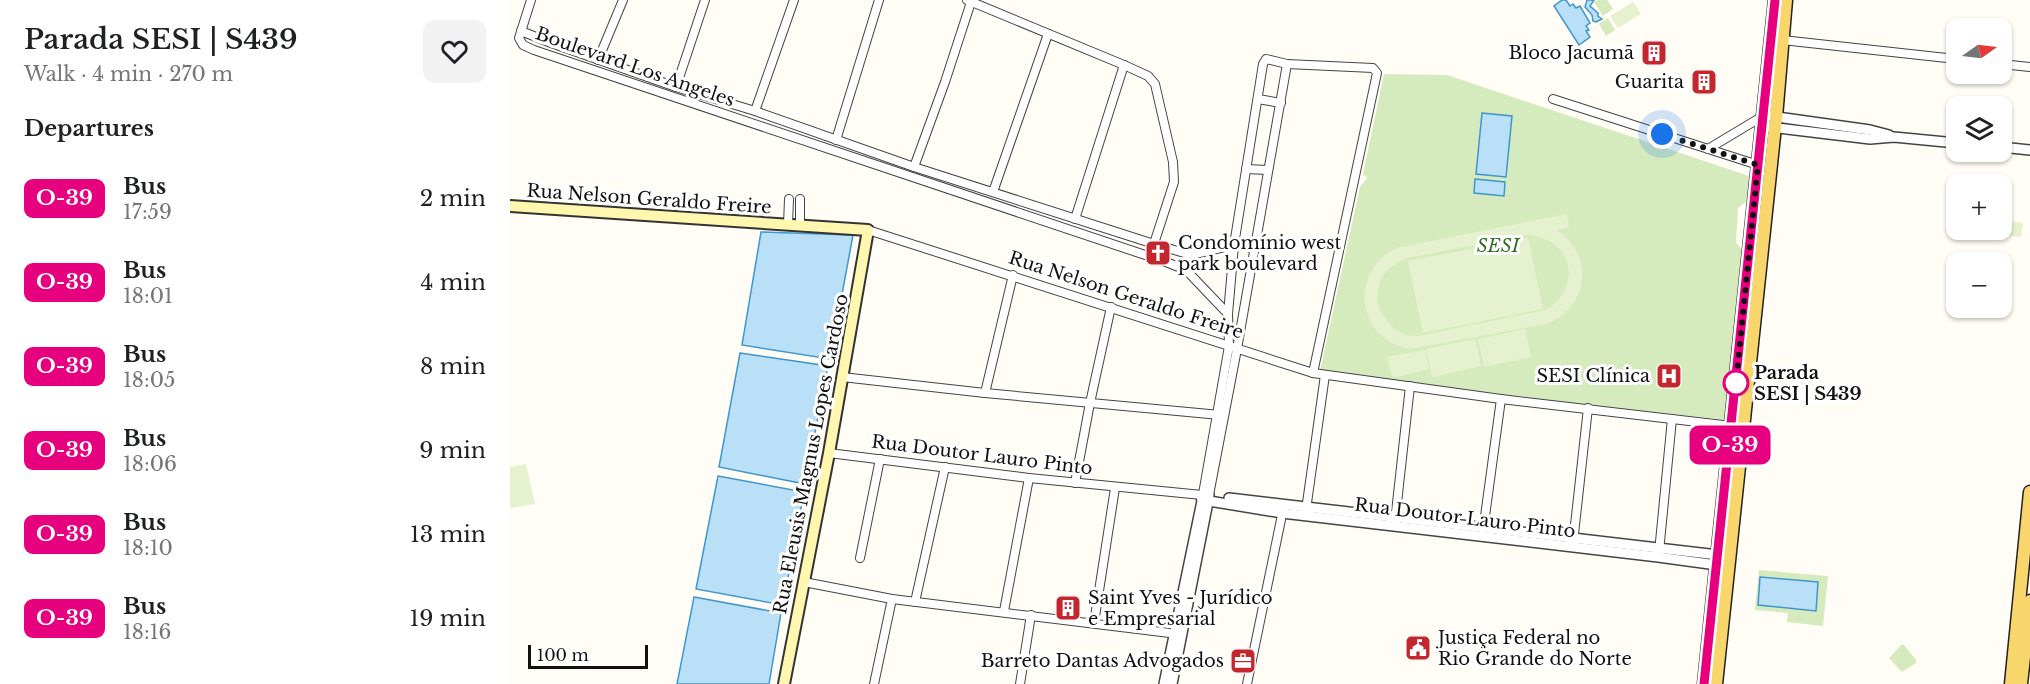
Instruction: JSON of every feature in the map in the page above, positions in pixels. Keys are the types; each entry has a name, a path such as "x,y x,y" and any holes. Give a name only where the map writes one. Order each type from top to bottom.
{"main road":[{"path":"1716,684 1760,273 1775,0"},
{"path":"1704,684 1758,165 1769,122 1786,0"},
{"name":"Rua Nelson Geraldo Freire","path":"510,206 868,230"},
{"name":"Rua Eleusis Magnus Lopes Cardoso","path":"784,684 829,453 868,230"},
{"path":"1749,258 1760,273"},
{"path":"2011,684 2030,492"},
{"path":"2021,684 2030,603"},
{"path":"1711,622 1725,606"}],"street":[{"path":"521,31 531,0"},
{"path":"598,60 622,0"},
{"path":"676,87 705,0"},
{"path":"754,111 794,0"},
{"path":"836,140 879,0"},
{"path":"914,167 945,82 969,1 1124,65 1148,76 1155,84 1173,162 1174,182 1150,256"},
{"name":"Boulevard Los Angeles","path":"1191,255 914,167 551,44 521,31 519,38 523,45 546,54 1186,270 1228,314"},
{"path":"993,192 1048,34"},
{"path":"1782,40 1946,58"},
{"path":"546,54 551,44"},
{"path":"1233,347 1228,314 1234,244 1265,60 1287,64 1373,68 1377,73 1313,373"},
{"path":"1164,684 1178,634 1206,498 1287,64"},
{"path":"1075,219 1124,65"},
{"path":"2012,65 2030,67"},
{"path":"1258,99 1281,103"},
{"path":"1553,99 1758,165"},
{"path":"778,131 783,129 781,121"},
{"path":"1708,149 1769,122 1870,130 1894,137 1946,142"},
{"path":"808,142 805,137 812,132"},
{"path":"2012,148 2030,150"},
{"path":"1246,169 1268,170"},
{"path":"938,185 943,180 939,174"},
{"path":"966,195 961,188 969,184"},
{"path":"788,225 789,199"},
{"path":"800,199 800,226"},
{"name":"Rua Nelson Geraldo Freire","path":"868,230 1313,373 1501,399 1732,426"},
{"path":"1186,270 1191,255 1234,244 1254,248"},
{"path":"985,393 1013,275"},
{"path":"1075,483 1089,403 1111,307"},
{"path":"1306,512 1325,375"},
{"path":"842,377 1221,416"},
{"path":"1395,522 1410,386"},
{"path":"1483,532 1501,399"},
{"path":"1573,542 1588,408"},
{"path":"1659,552 1672,419"},
{"name":"Rua Doutor Lauro Pinto","path":"829,453 1718,560"},
{"path":"860,558 880,459"},
{"path":"915,602 945,467"},
{"path":"1004,611 1018,513 1029,478"},
{"path":"1094,623 1115,488"},
{"path":"1247,684 1283,509"},
{"path":"804,582 892,599 1178,634"},
{"path":"874,684 892,599"},
{"path":"1020,684 1031,615"},
{"path":"1172,684 1178,634"}],"green space":[{"path":"1607,0 1613,9 1603,16 1594,2"},
{"path":"1633,2 1641,14 1618,28 1610,16"},
{"path":"1608,18 1615,30 1606,36 1599,24"},
{"name":"SESI","path":"1384,74 1447,75 1749,176 1748,200 1738,208 1736,242 1743,251 1727,420 1570,403 1320,371 1360,187 1367,178 1363,174"},
{"path":"1567,214 1569,227 1557,230 1569,241 1577,253 1582,267 1582,280 1571,306 1546,324 1410,349 1392,343 1379,333 1370,320 1365,304 1365,289 1370,273 1381,259 1396,248","holes":["1527,235 1542,238 1554,244 1563,253 1568,264 1569,276 1558,300 1546,310 1418,336 1405,335 1394,329 1380,312 1377,301 1381,278 1398,262 1408,258"]},
{"path":"2012,222 2023,223 2021,237 2012,236"},
{"path":"1528,238 1543,309 1423,333 1408,261"},
{"path":"1525,329 1531,357 1484,367 1478,339"},
{"path":"1475,339 1481,366 1432,377 1426,349"},
{"path":"1425,350 1429,369 1392,376 1387,357"},
{"path":"526,464 535,504 510,508 510,467"},
{"path":"1759,570 1828,576 1823,626 1787,622 1788,613 1755,610"},
{"path":"1902,644 1916,663 1902,672 1889,658"}],"water":[{"path":"1566,0 1570,6 1573,4 1576,8 1580,6 1590,23 1586,26 1589,30 1586,31 1590,37 1579,45 1554,6"},
{"path":"1587,0 1594,0 1590,6 1602,19 1593,21 1592,15 1585,7"},
{"path":"1482,113 1512,116 1506,177 1476,174"},
{"path":"1475,179 1505,182 1504,196 1474,193"},
{"path":"761,232 853,235 830,359 742,345"},
{"path":"740,353 828,366 805,484 719,467"},
{"path":"718,476 804,492 783,605 696,589"},
{"path":"1760,577 1818,582 1816,611 1758,605"},
{"path":"694,597 781,613 769,684 677,684"}],"bus line":[{"name":"O-39","path":"1704,684 1775,0"}],"place":[{"name":"Bloco Jacumã","path":"1654,53"},
{"name":"Guarita","path":"1704,82"},
{"name":"Condomínio west park boulevard","path":"1158,253"},
{"name":"SESI Clínica","path":"1669,376"},
{"name":"Parada SESI | S439","path":"1736,383"},
{"name":"Saint Yves - Jurídico e Empresarial","path":"1068,608"},
{"name":"Justiça Federal no Rio Grande do Norte","path":"1418,648"},
{"name":"Barreto Dantas Advogados","path":"1243,661"}],"route":[{"path":"1662,134 1758,165 1736,383"}]}
